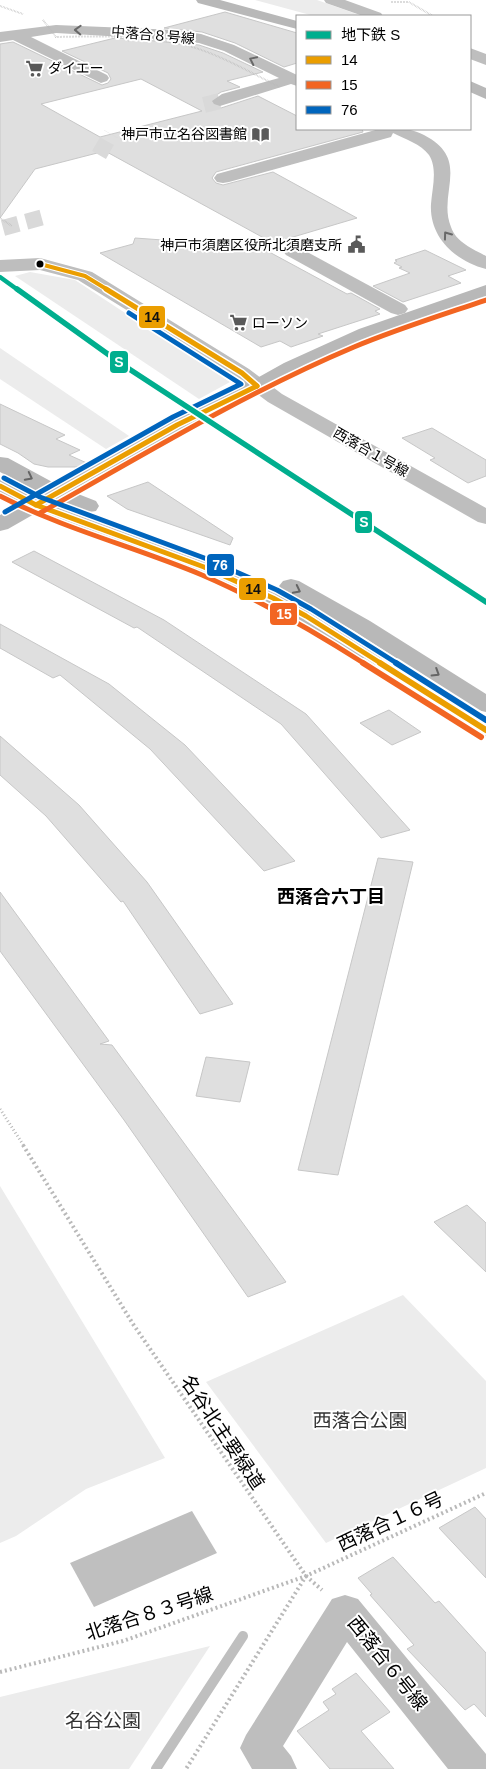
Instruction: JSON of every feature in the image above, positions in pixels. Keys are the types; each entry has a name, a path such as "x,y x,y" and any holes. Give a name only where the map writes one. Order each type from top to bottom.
{"street":[{"path":"203,0 296,25"},
{"path":"230,0 296,18"},
{"path":"331,0 373,15"},
{"name":"中落合８号線","path":"7,36 56,29 176,35 201,39 229,48 292,83"},
{"path":"7,36 101,78"},
{"path":"471,53 486,60"},
{"path":"471,75 486,70"},
{"path":"471,76 486,83"},
{"path":"220,101 228,97 292,83"},
{"path":"471,86 486,94"},
{"path":"223,178 391,131 432,148 442,168 439,207 440,224 443,231 464,252 486,263"},
{"path":"292,251 398,309"},
{"name":"西落合１号線","path":"0,266 40,264 85,276 242,373 251,389 486,517"},
{"path":"0,524 178,425 352,338 486,291"},
{"path":"0,463 57,493 293,587 347,617 486,705"},
{"path":"0,486 36,505 204,567 273,598 322,626 486,730"},
{"name":"西落合６号線","path":"277,1769 260,1748 345,1611 473,1769"}],"path":[{"path":"391,2 409,2 431,15"},
{"path":"43,20 56,37 143,40 189,46 292,83"},
{"path":"0,218 12,226"},
{"name":"名谷北主要緑道","path":"0,1108 110,1287 306,1576"},
{"name":"西落合１６号","path":"306,1576 486,1493"},
{"path":"186,1769 306,1576"},
{"name":"北落合８３号線","path":"0,1672 122,1641 306,1576"}],"green space":[{"path":"255,0 317,0 359,15 310,15"},
{"path":"30,272 75,280 230,382 199,399 15,276"},
{"path":"0,348 129,436 106,449 0,379"},
{"path":"0,1186 165,1458 86,1489 16,1536 0,1543"},
{"name":"西落合公園","path":"403,1295 486,1381 486,1468 326,1543 206,1382"},
{"name":"名谷公園","path":"210,1646 129,1769 0,1769 0,1697"}],"shaded area":[{"path":"192,1511 217,1553 94,1607 70,1563"}],"building":[{"path":"225,12 296,33 296,63 284,67 235,43 202,32 164,28"},
{"path":"115,38 129,39 128,41 133,39 199,45 223,53 263,72 227,81 240,87 221,92 211,99 213,106 221,108 258,96 296,115 296,130 362,130 363,132 216,172 212,178 216,183 223,185 273,172 357,218 273,243 105,151 35,169 0,218 0,44 13,42 102,85 108,83 111,79 108,73 62,51","holes":["141,79 202,111 100,137 41,104"]},
{"path":"135,238 260,247 347,294 351,293 380,309 375,311 380,314 318,334 323,336 291,347 280,341 261,347 100,253 133,244"},
{"path":"425,250 466,270 448,276 461,283 403,302 373,286 410,273 399,268 402,267 394,263 397,261 395,260"},
{"path":"0,404 65,435 56,439 80,450 69,455 89,464 83,467 48,467 34,464 0,444"},
{"path":"432,428 486,460 486,476 468,483 430,460 435,458 402,438"},
{"path":"148,482 233,538 230,545 127,509 107,496"},
{"path":"34,551 164,620 306,714 410,830 381,838 281,724 137,627 134,628 12,562"},
{"path":"0,624 109,684 185,745 295,861 264,871 150,749 60,675 53,678 0,648"},
{"path":"389,710 421,732 392,745 360,723"},
{"path":"0,736 79,805 147,882 233,1004 200,1014 123,901 121,902 46,816 0,775"},
{"path":"378,858 413,862 338,1175 298,1170"},
{"path":"0,892 109,1041 100,1044 112,1045 286,1282 248,1297 124,1120 0,951"},
{"path":"206,1057 250,1062 240,1102 196,1096"},
{"path":"467,1205 486,1223 486,1272 434,1222"},
{"path":"475,1507 486,1519 486,1578 439,1528"},
{"path":"393,1557 435,1603 439,1601 486,1653 486,1717 474,1704 465,1710 407,1649 414,1645 370,1595 372,1594 358,1578"},
{"path":"356,1673 390,1712 361,1731 394,1769 330,1769 297,1731 329,1710 323,1702 336,1694 332,1689"}],"waterway":[{"path":"156,1769 243,1636"}],"tunnel":[{"path":"204,105 220,101"},
{"path":"99,155 111,134"},
{"path":"3,228 47,216"}],"metro line":[{"name":"S","path":"0,277 123,365 486,602"}],"transit line":[{"name":"14","path":"40,264 85,276 242,373 257,386"},
{"name":"15","path":"40,513 260,391 336,355 373,340 486,300"},
{"name":"76","path":"5,512 173,417 241,384 129,313"},
{"name":"14","path":"36,505 177,425 257,386"},
{"name":"76","path":"4,478 40,497 207,559 277,590 311,609 486,720"},
{"name":"14","path":"0,486 36,505 204,567 273,598 306,616 486,730"},
{"name":"15","path":"0,496 33,513 201,575 269,606 302,624 481,737"}],"place":[{"name":"ダイエー","path":"34,68"},
{"name":"神戸市立名谷図書館","path":"261,134"},
{"name":"神戸市須磨区役所北須磨支所","path":"356,245"},
{"name":"ローソン","path":"238,323"}],"district":[{"name":"西落合六丁目","path":"331,897"}]}
